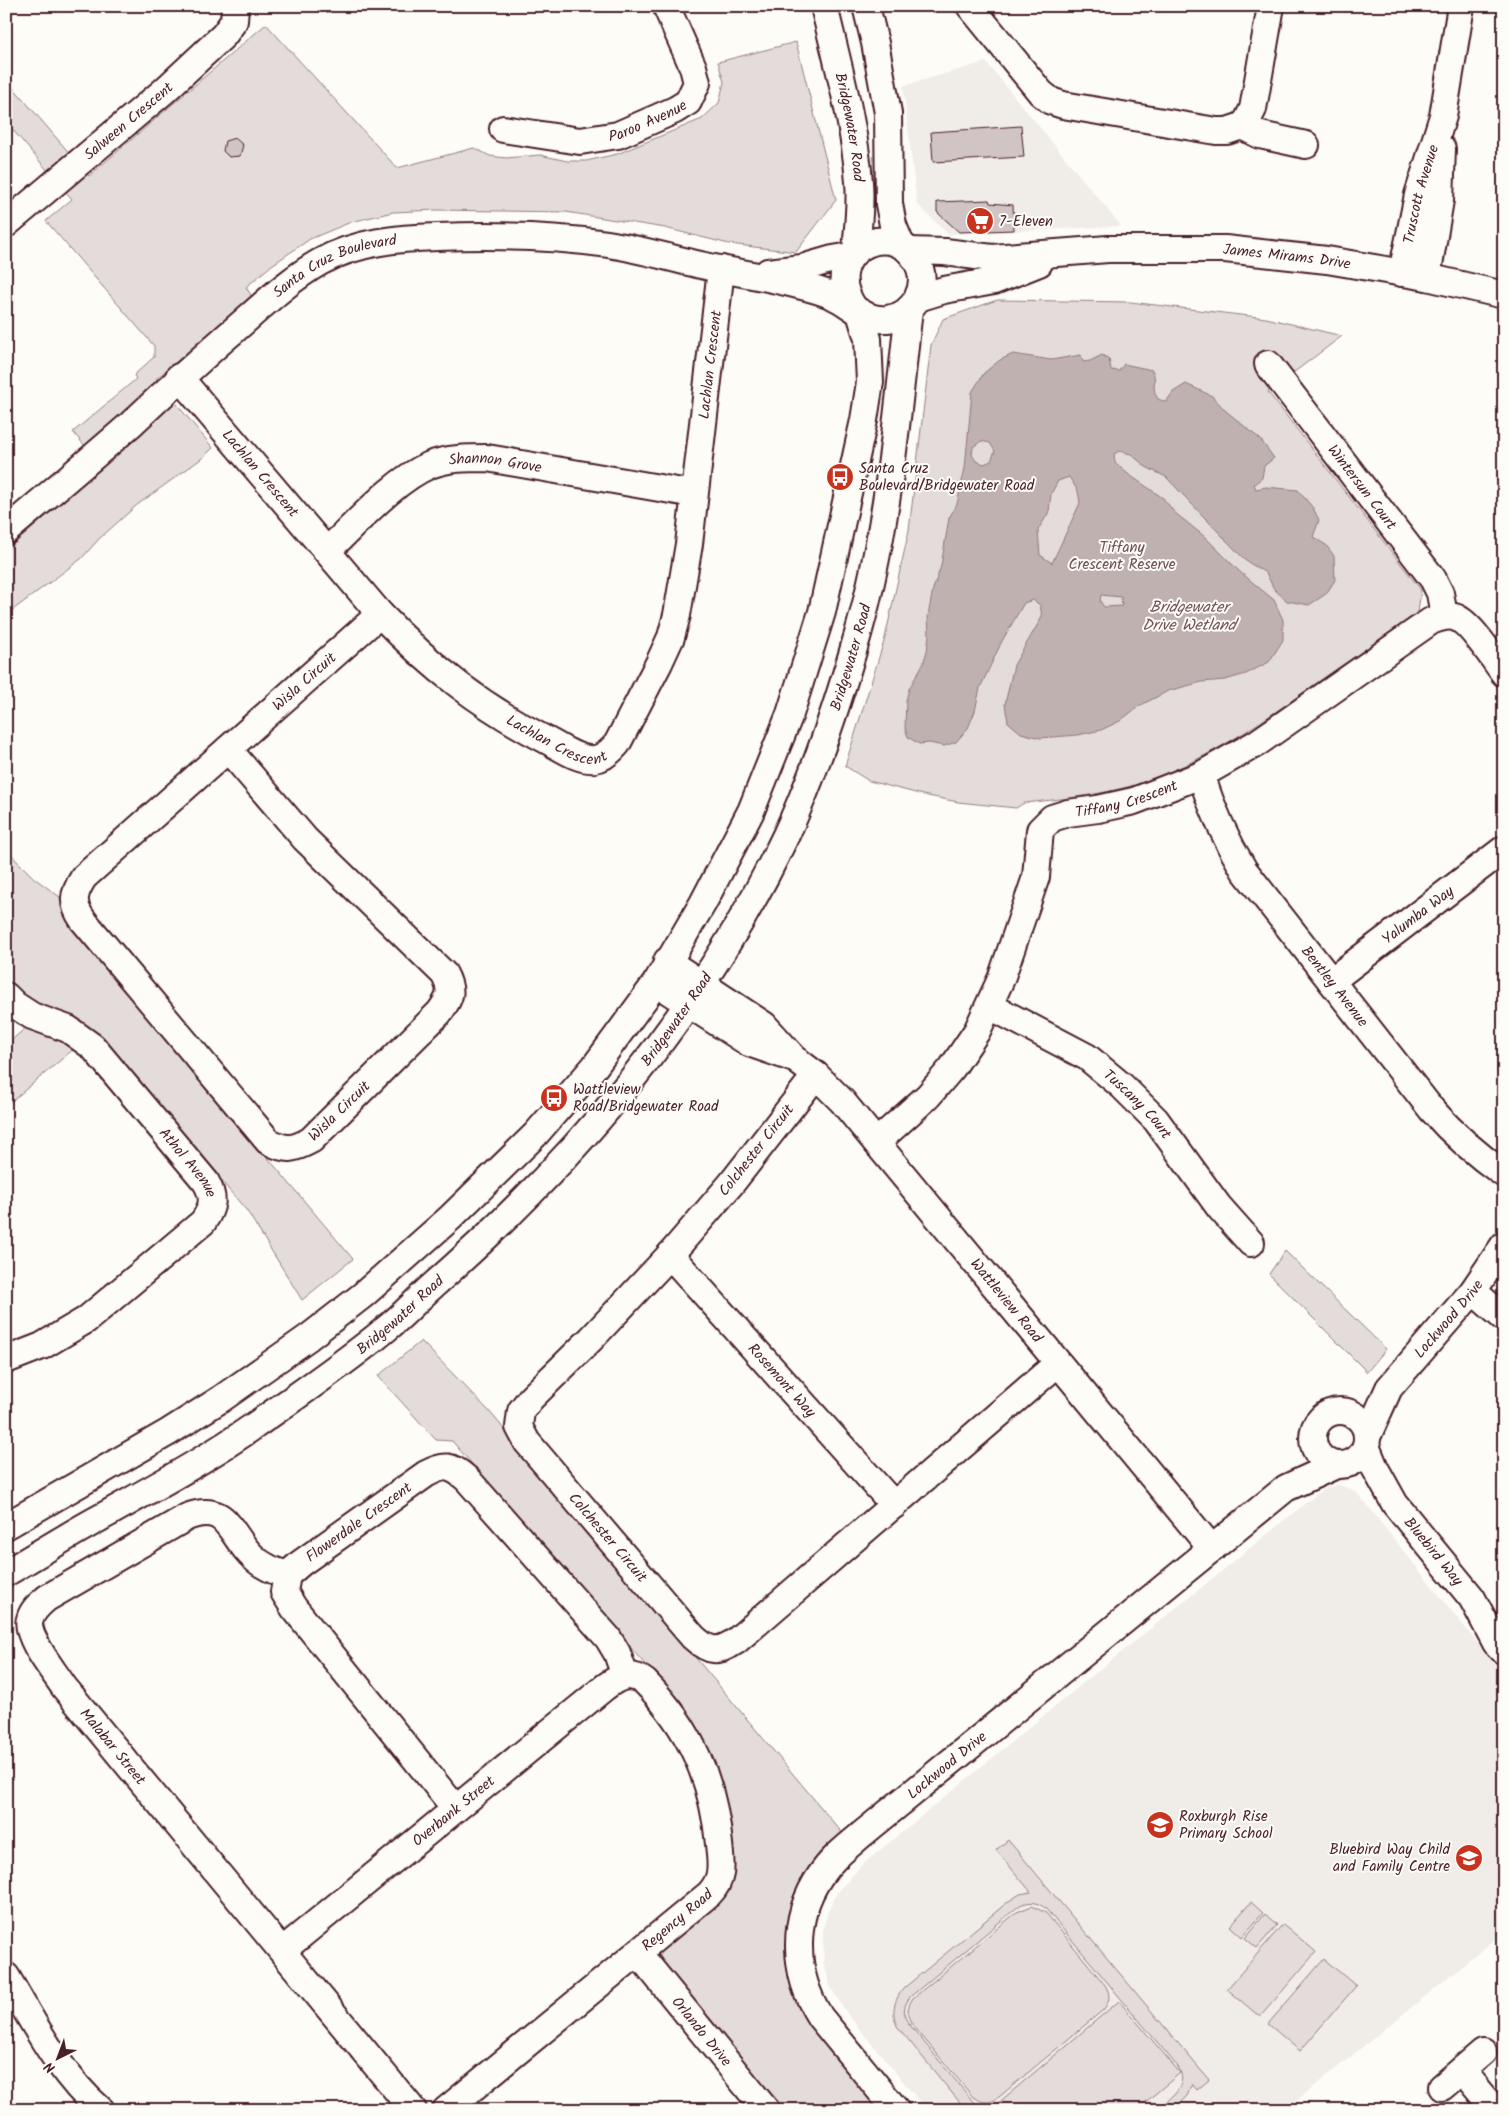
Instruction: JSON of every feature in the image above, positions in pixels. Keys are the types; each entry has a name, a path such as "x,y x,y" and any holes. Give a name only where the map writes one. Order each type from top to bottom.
{"street":[{"name":"Salween Crescent","path":"6,224 164,91 224,35 234,21 235,6"},
{"name":"Paroo Avenue","path":"503,129 580,140 618,135 675,110 688,102 696,83 695,75 666,6"},
{"name":"Bridgewater Road","path":"824,6 842,85 859,181 860,211 853,253"},
{"name":"Bridgewater Road","path":"866,6 881,71 888,113 889,204 893,225 905,248"},
{"path":"970,6 1041,94 1063,105 1216,131 1227,131 1242,126 1253,109 1271,6"},
{"name":"Truscott Avenue","path":"1415,275 1440,200 1443,116 1461,6"},
{"path":"1242,126 1260,136 1306,145"},
{"name":"Santa Cruz Boulevard","path":"6,531 131,423 180,377 290,283 322,261 357,247 398,238 440,237 563,239 608,244 662,254 721,269 750,273 832,295 857,310"},
{"path":"6,1526 169,1432 259,1373 331,1321 363,1295 450,1218 535,1135 595,1066 662,972 703,903 751,811 790,714 822,612 864,420 870,382 868,339 857,310 846,296 842,282 844,268 853,253 866,244 877,240 890,241 905,248 917,261 921,273 922,286 914,304 898,316 885,320 872,319 857,310"},
{"name":"James Mirams Drive","path":"905,248 992,258 1108,249 1225,250 1327,260 1415,275 1504,295"},
{"name":"Santa Cruz Boulevard","path":"750,273 802,268 853,253"},
{"name":"James Mirams Drive","path":"914,304 944,290 994,281 1066,253"},
{"name":"Lachlan Crescent","path":"180,377 380,614 426,660 490,709 576,756 594,759 601,758 617,744 671,637 683,585 721,269"},
{"name":"Bridgewater Road","path":"6,1573 216,1450 286,1404 390,1326 482,1243 555,1170 625,1090 695,994 738,924 786,833 827,732 859,630 882,529 914,304"},
{"name":"Wintersun Court","path":"1268,364 1433,579 1440,593 1444,616"},
{"name":"Shannon Grove","path":"327,551 403,480 430,465 458,458 487,458 694,494"},
{"name":"Wisla Circuit","path":"228,749 305,839 444,974 450,987 448,1001 440,1013 311,1140 297,1148 281,1148 268,1141 75,908 76,890 84,877 228,749 380,614"},
{"path":"1444,616 1456,617 1467,626 1504,674"},
{"name":"Tiffany Crescent","path":"878,1142 934,1089 952,1068 977,1031 990,1006 1036,878 1040,830 1052,818 1068,813 1134,801 1201,776 1257,742 1430,622 1444,616"},
{"name":"Bentley Avenue","path":"1201,776 1219,824 1244,870 1450,1129 1481,1158 1504,1174"},
{"name":"Yalumba Way","path":"1332,981 1504,849"},
{"name":"Wattleview Road","path":"662,972 695,994 764,1025 795,1059 816,1075 842,1100 1212,1549"},
{"name":"Athol Avenue","path":"6,996 15,1005 32,1016 68,1029 93,1047 206,1182 212,1193 213,1202 211,1211 203,1222 86,1320 42,1346 6,1360"},
{"name":"Tuscany Court","path":"990,1006 1087,1057 1122,1086 1156,1120 1219,1207 1251,1243"},
{"name":"Colchester Circuit","path":"816,1075 732,1184 670,1255 592,1339 530,1398 521,1411 519,1427 527,1442 693,1638 703,1646 714,1650 726,1648 1058,1363"},
{"name":"Lockwood Drive","path":"1367,1442 1389,1388 1473,1291 1504,1245"},
{"name":"Rosemont Way","path":"670,1255 894,1505"},
{"path":"1473,1291 1504,1318"},
{"name":"Lockwood Drive","path":"1348,1412 1389,1388"},
{"path":"1331,1412 1348,1412 1362,1422 1367,1442 1358,1459 1340,1465 1322,1459 1314,1446 1314,1430 1324,1416 1331,1412"},
{"name":"Bluebird Way","path":"1367,1442 1375,1468 1395,1504"},
{"name":"Lockwood Drive","path":"1286,1488 1314,1446"},
{"name":"Lockwood Drive","path":"896,2110 834,2035 813,2006 808,1994 801,1969 799,1941 803,1914 813,1887 836,1856 1286,1488 1340,1465"},
{"name":"Bluebird Way","path":"1340,1465 1366,1478 1395,1504 1472,1598 1504,1626"},
{"name":"Flowerdale Crescent","path":"288,1575 301,1563 426,1474 440,1467 455,1468 467,1479 608,1638 617,1653 625,1676"},
{"name":"Malabar Street","path":"288,1575 270,1570 252,1557 227,1524 215,1514 201,1512 187,1518 47,1598 35,1608 28,1621 36,1644 64,1687 413,2110"},
{"path":"288,1575 284,1592 294,1608 456,1808"},
{"name":"Bluebird Way","path":"1472,1598 1496,1643 1504,1651"},
{"name":"Overbank Street","path":"282,1950 605,1687 625,1676"},
{"name":"Regency Road","path":"446,2110 716,1887 721,1877 718,1827 711,1790 690,1740 674,1716 645,1682 639,1678 625,1676"},
{"name":"Orlando Drive","path":"638,1953 766,2110"},
{"path":"6,1976 43,2040 88,2106"},
{"path":"1442,2087 1483,2052"},
{"path":"1462,2070 1495,2110"}],"shaded area":[{"name":"7-Eleven","path":"986,62 1121,226 948,234 917,204 903,86"},
{"name":"Roxburgh Rise Primary School","path":"1339,1485 1357,1493 1504,1676 1504,1932 1285,2110 927,2110 847,2014 831,1988 824,1964 823,1930 828,1911 837,1893 861,1866 1081,1685 1323,1489"}],"green space":[{"path":"266,24 397,168 474,148 490,156 506,158 540,155 567,161 586,161 617,154 702,119 719,103 724,82 718,62 796,42 836,200 796,252 729,244 665,228 566,212 437,210 393,212 351,222 310,239 272,265 246,287 252,297 156,379 213,448 201,459 137,505 99,539 81,559 6,615 6,551 103,467 73,432 136,379 134,375 154,357 154,346 46,221 72,199 6,122 6,79 89,176"},
{"name":"Tiffany Crescent Reserve","path":"997,300 1130,302 1266,318 1342,336 1268,392 1421,590 1418,612 1243,734 1186,765 1131,786 1078,797 1024,803 1016,808 958,802 923,795 869,781 845,766 885,638 909,530 931,345 943,319"},
{"path":"6,845 15,859 34,878 60,897 66,918 353,1259 302,1300 247,1211 94,1032 6,1106 6,1045 47,1009 29,1001 6,978"},
{"path":"1285,1251 1386,1349 1367,1372 1269,1274"},
{"path":"421,1341 489,1411 844,1835 789,1930 883,2110 776,2110 660,1962 660,1953 665,1945 722,1898 730,1886 732,1872 686,1712 452,1441 436,1440 378,1376"},
{"path":"1008,1840 1209,2080 1197,2090 1192,2084 1187,2096 1173,2110 1157,2110 1177,2092 1180,2086 1182,2080 1178,2067 1046,1909 1036,1903 1030,1902 1020,1905 911,1996 905,2006 904,2014 909,2024 980,2110 966,2110 897,2026 894,2006 904,1988 1009,1901 1020,1894 1031,1892 996,1850"},
{"path":"1251,1902 1263,1913 1242,1937 1230,1926"},
{"path":"1032,1906 1046,1913 1105,1985 1109,1995 1108,2001 1103,2010 999,2097 989,2102 980,2101 973,2097 912,2024 908,2008 913,1998 1017,1912"},
{"path":"1265,1914 1277,1925 1257,1948 1245,1938"},
{"path":"1283,1924 1316,1952 1260,2017 1227,1989"},
{"path":"1324,1959 1356,1986 1300,2051 1268,2024"},
{"path":"1119,2001 1180,2073 1136,2110 990,2110"}],"water":[{"name":"Bridgewater Drive Wetland","path":"1013,354 1051,360 1081,355 1083,362 1102,355 1109,359 1111,370 1119,371 1124,364 1152,370 1158,399 1166,402 1173,392 1186,384 1212,396 1226,411 1260,439 1274,458 1264,466 1262,478 1254,484 1256,489 1266,487 1298,490 1313,508 1319,520 1313,537 1326,545 1334,556 1335,580 1326,594 1309,605 1287,601 1274,589 1266,573 1246,561 1166,477 1146,467 1131,454 1119,451 1114,454 1115,463 1163,498 1174,512 1205,537 1240,572 1274,600 1283,620 1283,640 1269,662 1246,674 1225,680 1202,682 1168,691 1139,706 1120,721 1101,730 1078,735 1040,738 1021,733 1008,722 1005,704 1014,665 1042,617 1040,605 1033,600 1024,603 1002,641 980,688 975,711 968,728 956,742 944,746 929,743 919,744 908,737 905,728 906,700 909,689 923,664 927,651 929,635 928,616 933,589 941,566 949,518 957,504 965,468 972,392 984,373 1000,360","holes":["981,441 990,443 995,451 991,461 984,464 976,461 972,455 973,447","1069,477 1078,491 1080,503 1052,563 1040,555 1038,530 1049,512 1051,494 1058,481","1101,595 1121,597 1122,606 1104,607 1100,601"]}],"building":[{"path":"1021,126 1024,157 933,162 931,132"},
{"path":"235,138 243,145 240,156 229,157 223,151 225,141"},
{"name":"7-Eleven","path":"989,200 990,203 1013,205 1014,230 959,232 937,212 937,202"}],"place":[{"name":"7-Eleven","path":"980,221"},
{"name":"Santa Cruz Boulevard/Bridgewater Road","path":"840,477"},
{"name":"Wattleview Road/Bridgewater Road","path":"554,1098"},
{"name":"Roxburgh Rise Primary School","path":"1160,1825"},
{"name":"Bluebird Way Child and Family Centre","path":"1469,1858"}]}
